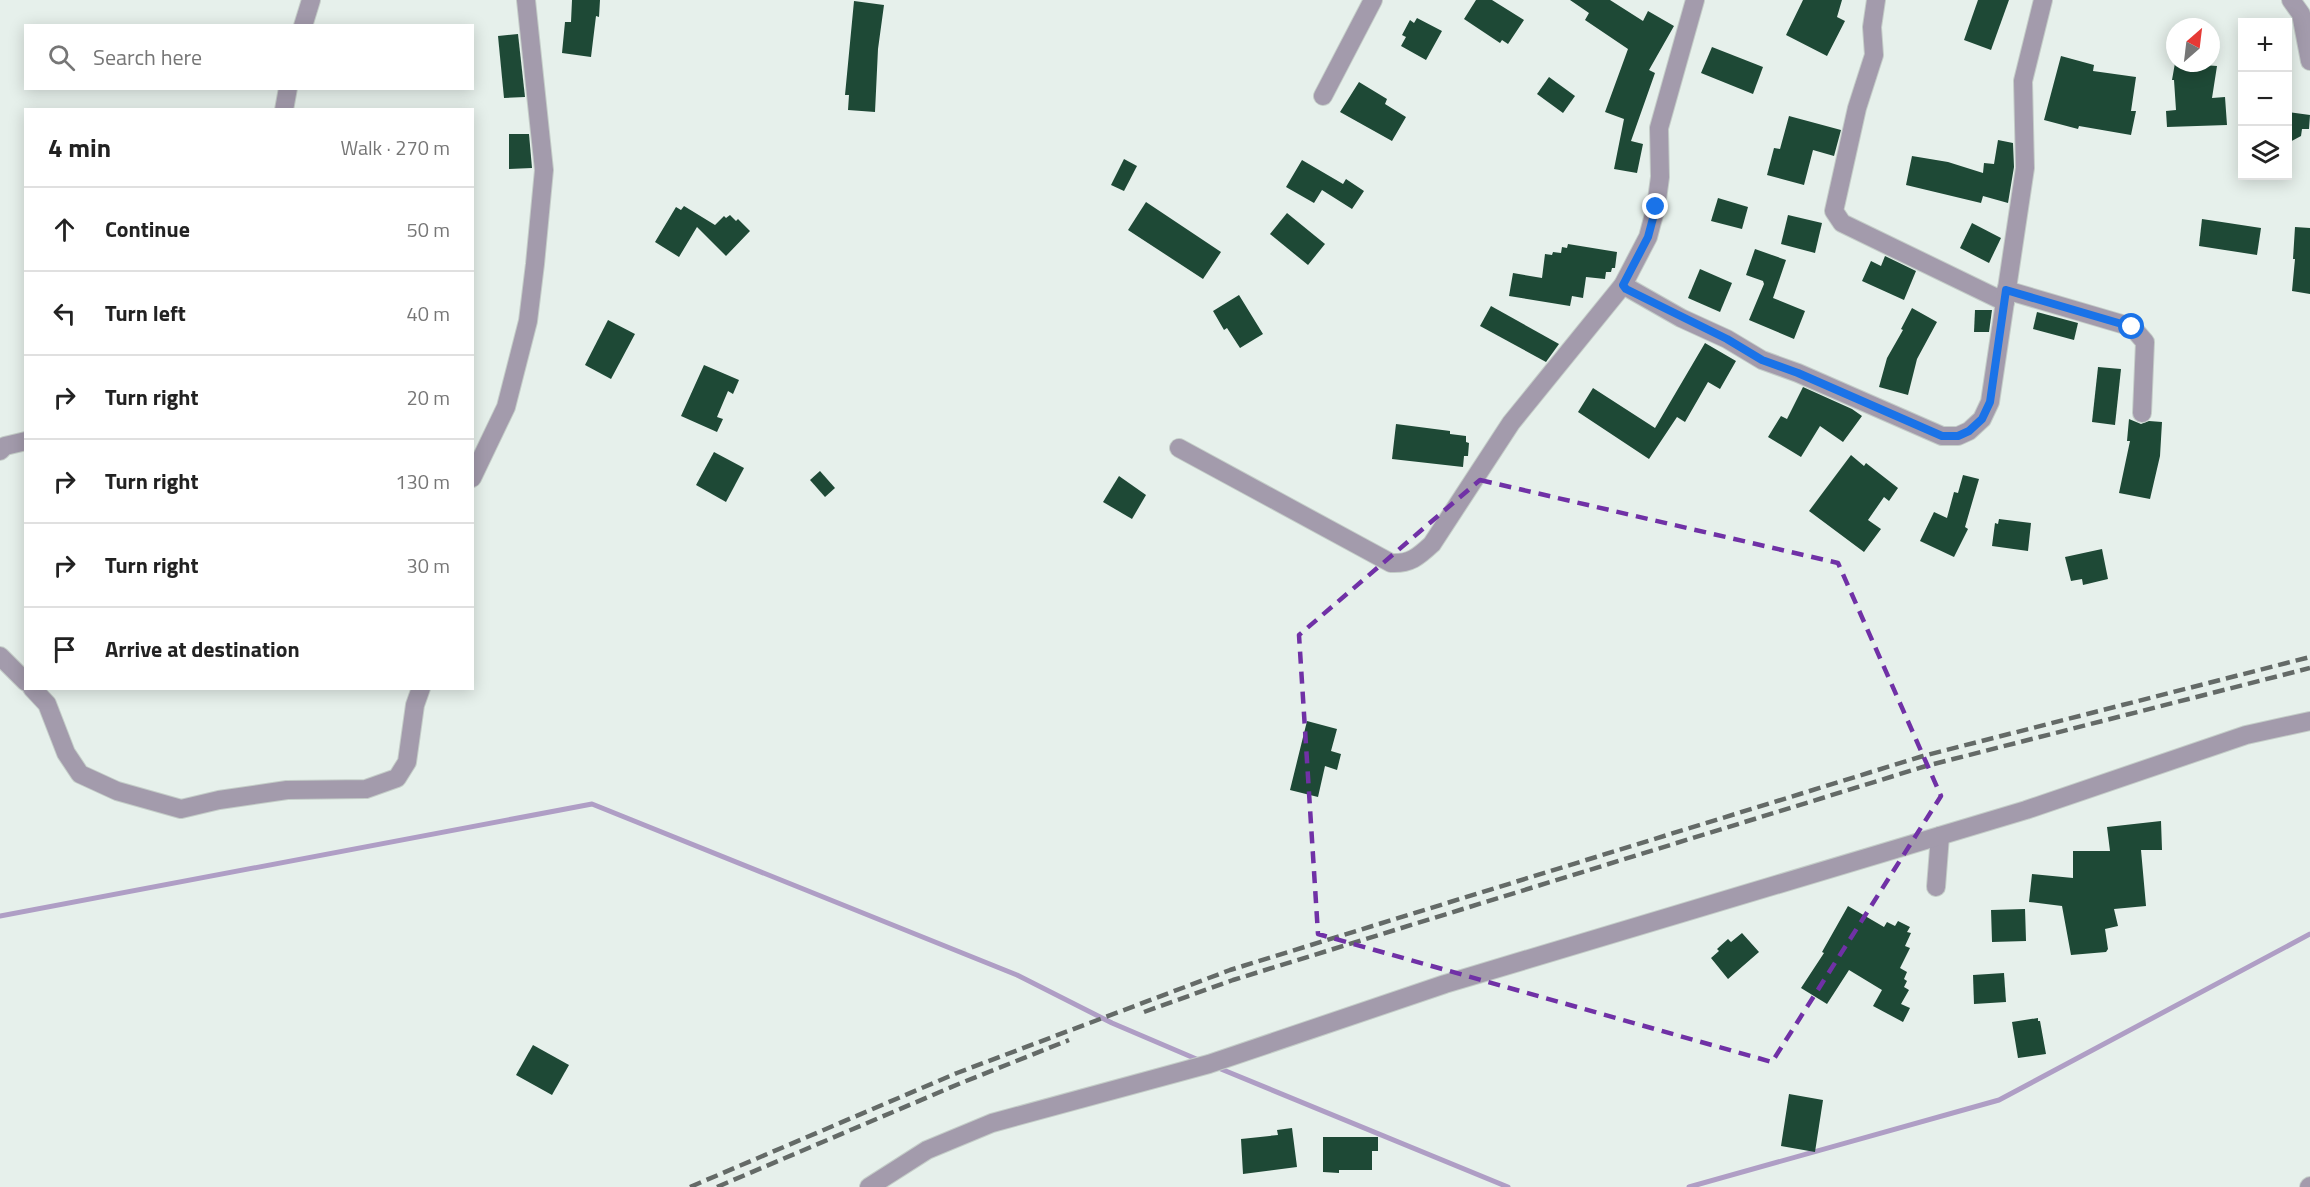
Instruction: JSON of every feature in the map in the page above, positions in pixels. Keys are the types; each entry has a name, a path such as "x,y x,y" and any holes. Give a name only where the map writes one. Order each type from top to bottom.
{"street":[{"path":"304,24 311,0"},
{"path":"474,474 506,407 528,321 535,264 544,170 526,0"},
{"path":"1323,96 1373,0"},
{"path":"1179,448 1391,563 1405,564 1418,558 1432,544 1510,423 1623,285 1648,237 1656,207 1660,177 1659,129 1695,0"},
{"path":"1876,0 1872,27 1874,55 1857,108 1834,211 1842,223 2006,296 2132,327 2145,342 2142,412"},
{"path":"1623,285 1682,318 1727,339 1762,360 1798,373 1942,436 1958,436 1969,431 1982,419 1990,402 2025,168 2023,81 2043,0"},
{"path":"2291,0 2301,14 2310,61"},
{"path":"284,108 288,90"},
{"path":"0,451 5,446 24,441"},
{"path":"0,656 24,680"},
{"path":"34,690 47,704 66,753 80,774 117,791 182,809 219,800 288,790 366,789 397,778 406,762 415,705 420,690"},
{"path":"869,1187 927,1150 992,1123 1209,1064 1445,984 2026,810 2246,735 2310,721"},
{"path":"1936,887 1940,836"}],"highlighted area":[{"path":"1480,480 1838,563 1941,796 1772,1062 1318,934 1299,635"}],"building":[{"path":"572,0 600,0 591,57 562,53 565,22 571,22"},
{"path":"1476,0 1492,0 1524,20 1508,44 1502,40 1500,43 1464,19"},
{"path":"1570,0 1610,0 1643,21 1648,11 1674,26 1649,70 1655,73 1631,141 1643,144 1637,173 1614,169 1624,119 1605,112 1628,49 1585,20 1589,13"},
{"path":"1803,0 1842,0 1837,17 1845,21 1827,56 1786,35"},
{"path":"1978,0 2009,0 1991,50 1964,40"},
{"path":"854,1 884,5 878,49 875,112 848,110 849,95 845,95"},
{"path":"1417,18 1442,31 1426,60 1401,46 1406,37 1402,35 1410,20 1414,23"},
{"path":"518,34 525,97 504,98 498,36"},
{"path":"1712,47 1763,67 1753,94 1701,73"},
{"path":"2061,56 2094,65 2093,71 2136,77 2131,111 2136,111 2131,135 2079,126 2078,129 2044,120"},
{"path":"2173,72 2216,72 2212,98 2225,97 2227,125 2167,127 2166,111 2176,110 2174,80 2172,80"},
{"path":"1549,77 1575,96 1563,113 1537,94"},
{"path":"1359,82 1387,99 1385,104 1406,117 1392,141 1340,112"},
{"path":"2292,113 2310,115 2309,129 2302,129 2301,136 2292,141"},
{"path":"1789,116 1841,130 1834,156 1813,150 1804,185 1767,175 1774,148 1780,149"},
{"path":"509,134 529,134 532,168 509,169"},
{"path":"1998,140 2013,143 2014,167 2008,203 1983,196 1981,203 1906,185 1912,156 1948,162 1983,173 1984,163 1994,164"},
{"path":"1124,159 1137,166 1124,191 1111,185"},
{"path":"1302,160 1343,184 1346,179 1364,191 1352,209 1322,190 1314,203 1286,187"},
{"path":"1718,198 1748,207 1742,229 1711,221"},
{"path":"1146,202 1221,252 1203,279 1128,230"},
{"path":"684,206 715,225 724,216 726,218 730,215 736,221 738,219 750,231 726,256 697,227 679,257 655,242 676,207 681,210"},
{"path":"1287,213 1325,244 1308,265 1270,234"},
{"path":"1788,215 1822,223 1815,253 1781,244"},
{"path":"2202,219 2261,228 2257,255 2199,246"},
{"path":"1972,223 2001,238 1989,263 1960,248"},
{"path":"2295,227 2310,228 2310,294 2292,291"},
{"path":"1568,244 1617,252 1615,268 1612,268 1611,272 1606,272 1605,279 1586,277 1583,298 1572,296 1570,306 1509,296 1513,273 1542,278 1545,254 1561,253 1562,247 1567,248"},
{"path":"1755,249 1786,260 1773,298 1805,311 1794,339 1749,320 1764,284 1763,281 1746,275"},
{"path":"1885,256 1916,271 1904,300 1862,281 1871,261 1881,266"},
{"path":"1700,269 1732,283 1720,312 1688,298"},
{"path":"1239,295 1263,334 1240,348 1227,328 1224,330 1213,311"},
{"path":"1491,306 1559,344 1546,362 1480,326"},
{"path":"1912,308 1937,322 1917,359 1908,395 1879,387 1887,358"},
{"path":"1975,310 1992,310 1989,332 1974,332"},
{"path":"2037,312 2078,323 2074,340 2033,329"},
{"path":"608,320 635,334 611,379 585,365"},
{"path":"1705,343 1736,361 1720,389 1708,382 1685,422 1677,417 1649,459 1578,412 1593,388 1655,428"},
{"path":"704,365 739,380 733,394 728,391 717,417 723,419 717,432 681,416"},
{"path":"2098,367 2121,369 2115,425 2092,422"},
{"path":"1803,387 1852,409 1862,416 1843,442 1820,426 1801,457 1768,437 1781,416 1787,419"},
{"path":"2129,419 2141,424 2149,421 2162,422 2160,456 2150,499 2119,493 2130,441 2127,441"},
{"path":"1396,424 1450,431 1450,434 1466,436 1466,442 1469,443 1468,456 1464,456 1463,467 1392,459"},
{"path":"714,452 744,468 726,502 696,485"},
{"path":"1851,455 1864,466 1866,463 1898,488 1889,501 1884,497 1868,520 1881,529 1864,552 1809,511"},
{"path":"820,471 835,488 825,497 810,480"},
{"path":"1963,475 1979,479 1965,527 1968,529 1954,557 1920,541 1934,512 1947,518 1954,492 1958,493"},
{"path":"1119,476 1146,495 1132,519 1103,502"},
{"path":"1999,519 2031,523 2028,551 1992,546 1995,523 1998,524"},
{"path":"2102,549 2108,579 2083,585 2082,579 2071,581 2065,557"},
{"path":"1307,721 1337,729 1331,751 1341,754 1337,770 1325,766 1318,797 1290,790"},
{"path":"2161,821 2162,850 2141,850 2146,906 2114,909 2118,926 2105,929 2108,949 2106,952 2071,955 2062,906 2029,902 2032,874 2073,878 2073,851 2110,851 2107,827"},
{"path":"1848,906 1884,927 1887,922 1895,926 1898,921 1910,927 1907,932 1911,933 1905,946 1910,948 1900,968 1907,972 1904,987 1909,990 1901,1004 1910,1008 1903,1022 1873,1006 1882,990 1849,970 1827,1004 1801,988 1824,953 1822,952"},
{"path":"2025,909 2026,941 1992,942 1991,910"},
{"path":"1742,933 1759,952 1728,979 1711,958 1728,939 1731,942"},
{"path":"2004,973 2006,1002 1974,1004 1973,975"},
{"path":"2038,1018 2046,1054 2018,1058 2012,1022"},
{"path":"533,1045 569,1065 552,1095 516,1075"},
{"path":"1789,1094 1823,1100 1815,1152 1781,1146"},
{"path":"1292,1128 1297,1167 1243,1174 1241,1139 1278,1135 1277,1130"},
{"path":"1323,1137 1378,1137 1378,1151 1372,1151 1372,1170 1323,1172"}],"waterway":[{"path":"0,916 592,804 1017,975 1112,1023 1201,1061"},
{"path":"1689,1187 1999,1100 2310,934"},
{"path":"1216,1067 1508,1187"}],"railway":[{"path":"690,1187 957,1073 1230,970 1923,756 2310,657"},
{"path":"1144,1012 1233,980 1926,766 2310,668"},
{"path":"717,1187 961,1083 1069,1040"}],"route":[{"path":"1656,207 1648,237 1623,285 1626,289 1727,339 1762,360 1798,373 1820,385 1942,436 1958,436 1969,431 1982,419 1990,402 2006,290 2132,327"}]}
